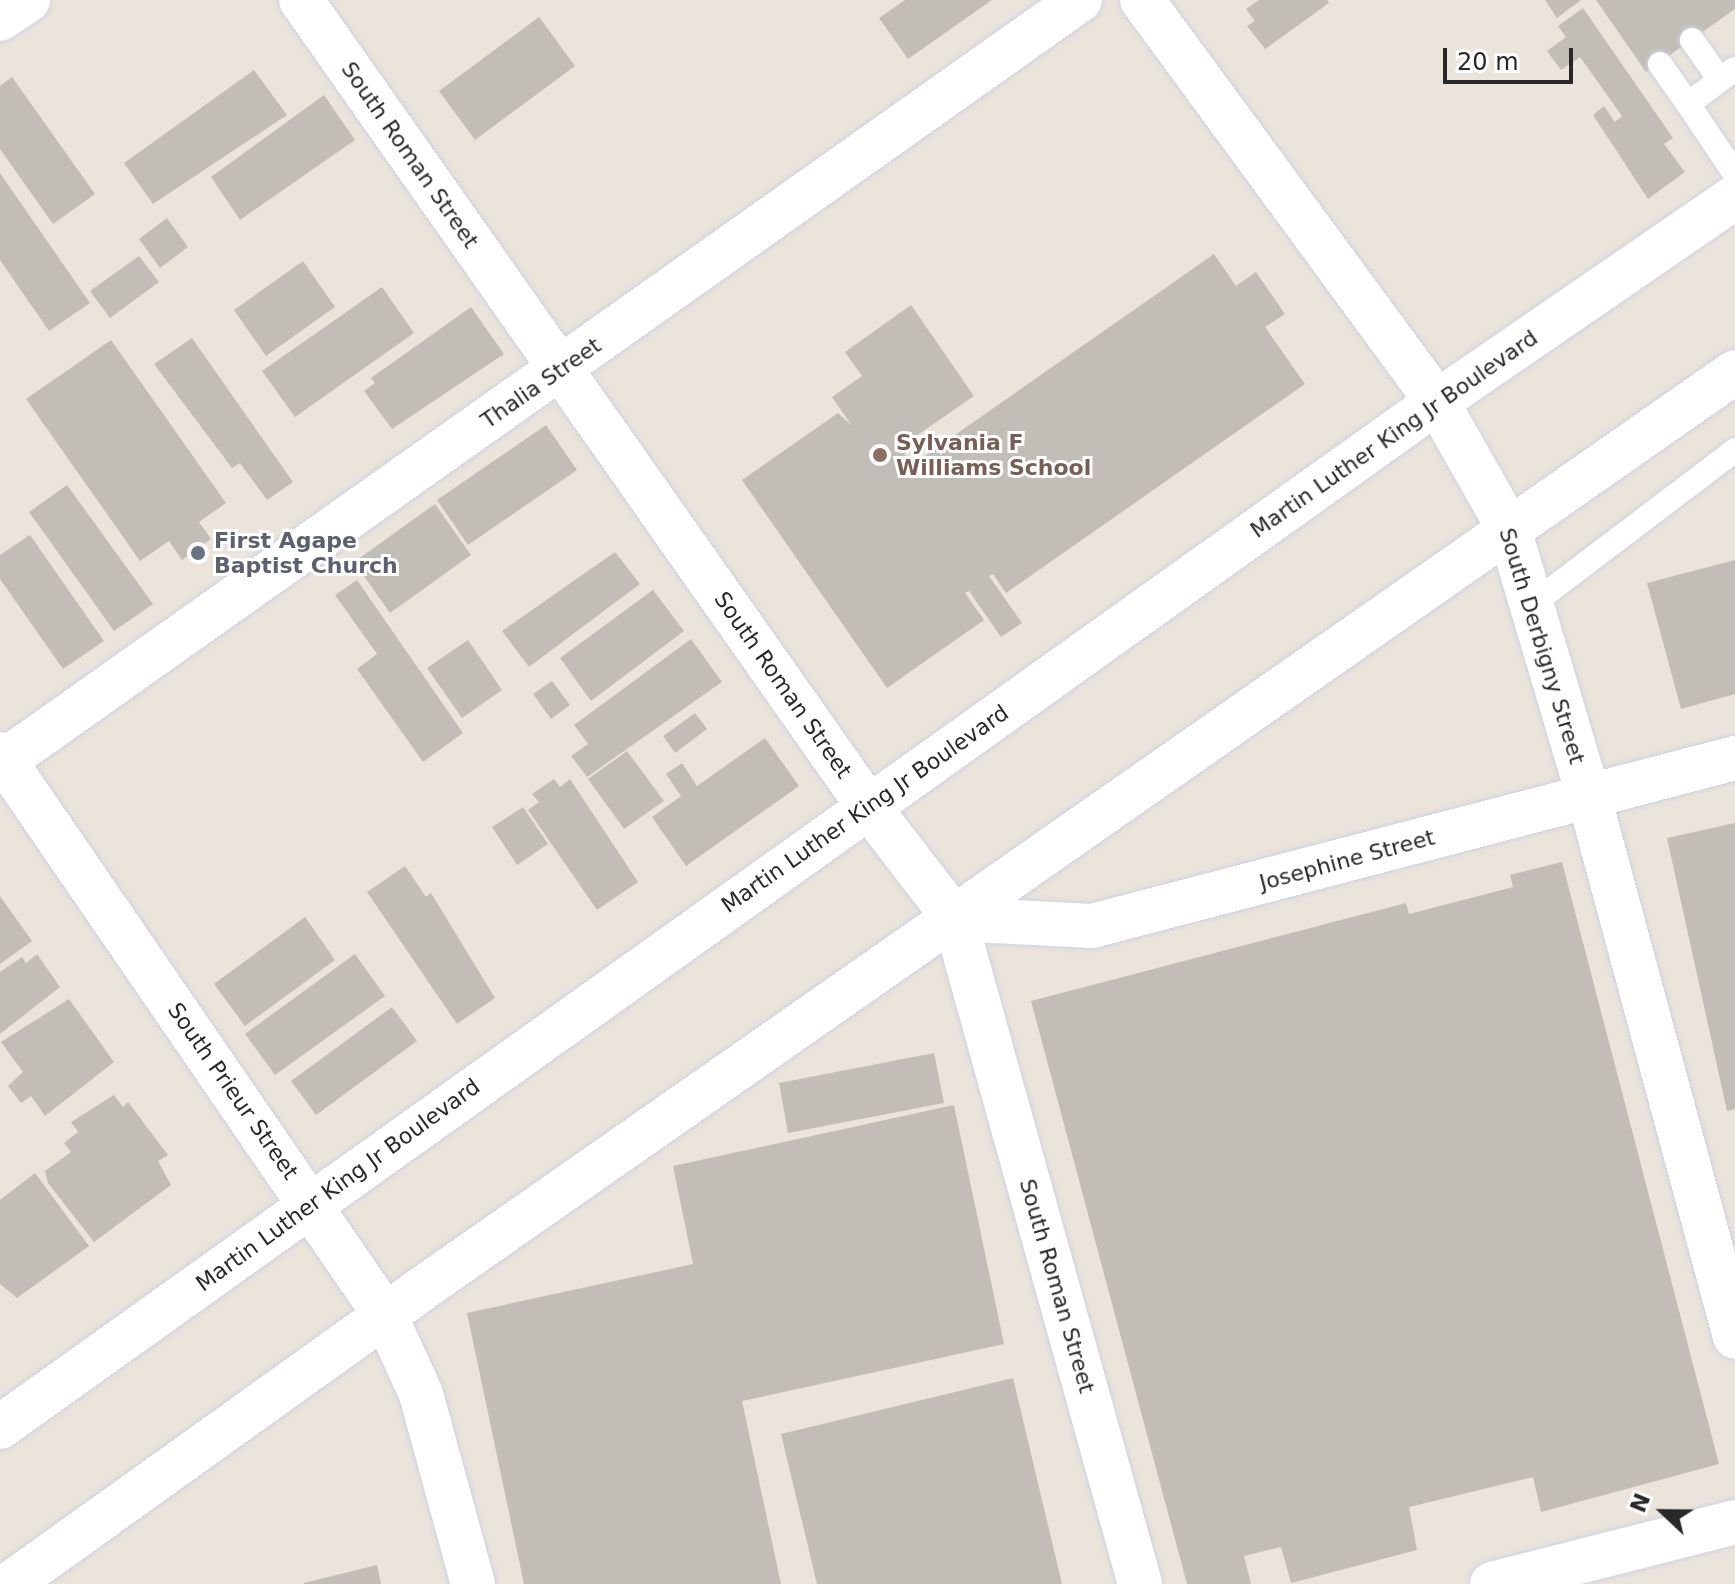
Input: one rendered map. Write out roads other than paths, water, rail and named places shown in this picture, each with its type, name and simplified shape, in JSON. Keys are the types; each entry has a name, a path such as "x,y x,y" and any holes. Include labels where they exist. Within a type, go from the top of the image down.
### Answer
{"street":[{"path":"0,19 28,0"},
{"name":"South Roman Street","path":"301,0 868,806 955,919 1140,1584"},
{"name":"Thalia Street","path":"2,760 561,370 1080,0"},
{"name":"South Derbigny Street","path":"1142,0 1437,402 1509,529 1589,797 1735,1337"},
{"name":"Martin Luther King Jr Boulevard","path":"0,1427 1437,402 1735,197"},
{"path":"10,1584 385,1315 1735,372"},
{"name":"Josephine Street","path":"955,919 1092,926 1735,758"},
{"name":"South Prieur Street","path":"2,760 385,1315 421,1394 473,1584"},
{"path":"1492,1584 1735,1522"}],"lane":[{"path":"1688,104 1728,75 1692,40"},
{"path":"1660,64 1735,174"},
{"path":"1531,605 1735,450"}],"place":[{"name":"Sylvania F Williams School","path":"880,455"},
{"name":"First Agape Baptist Church","path":"198,553"}]}
